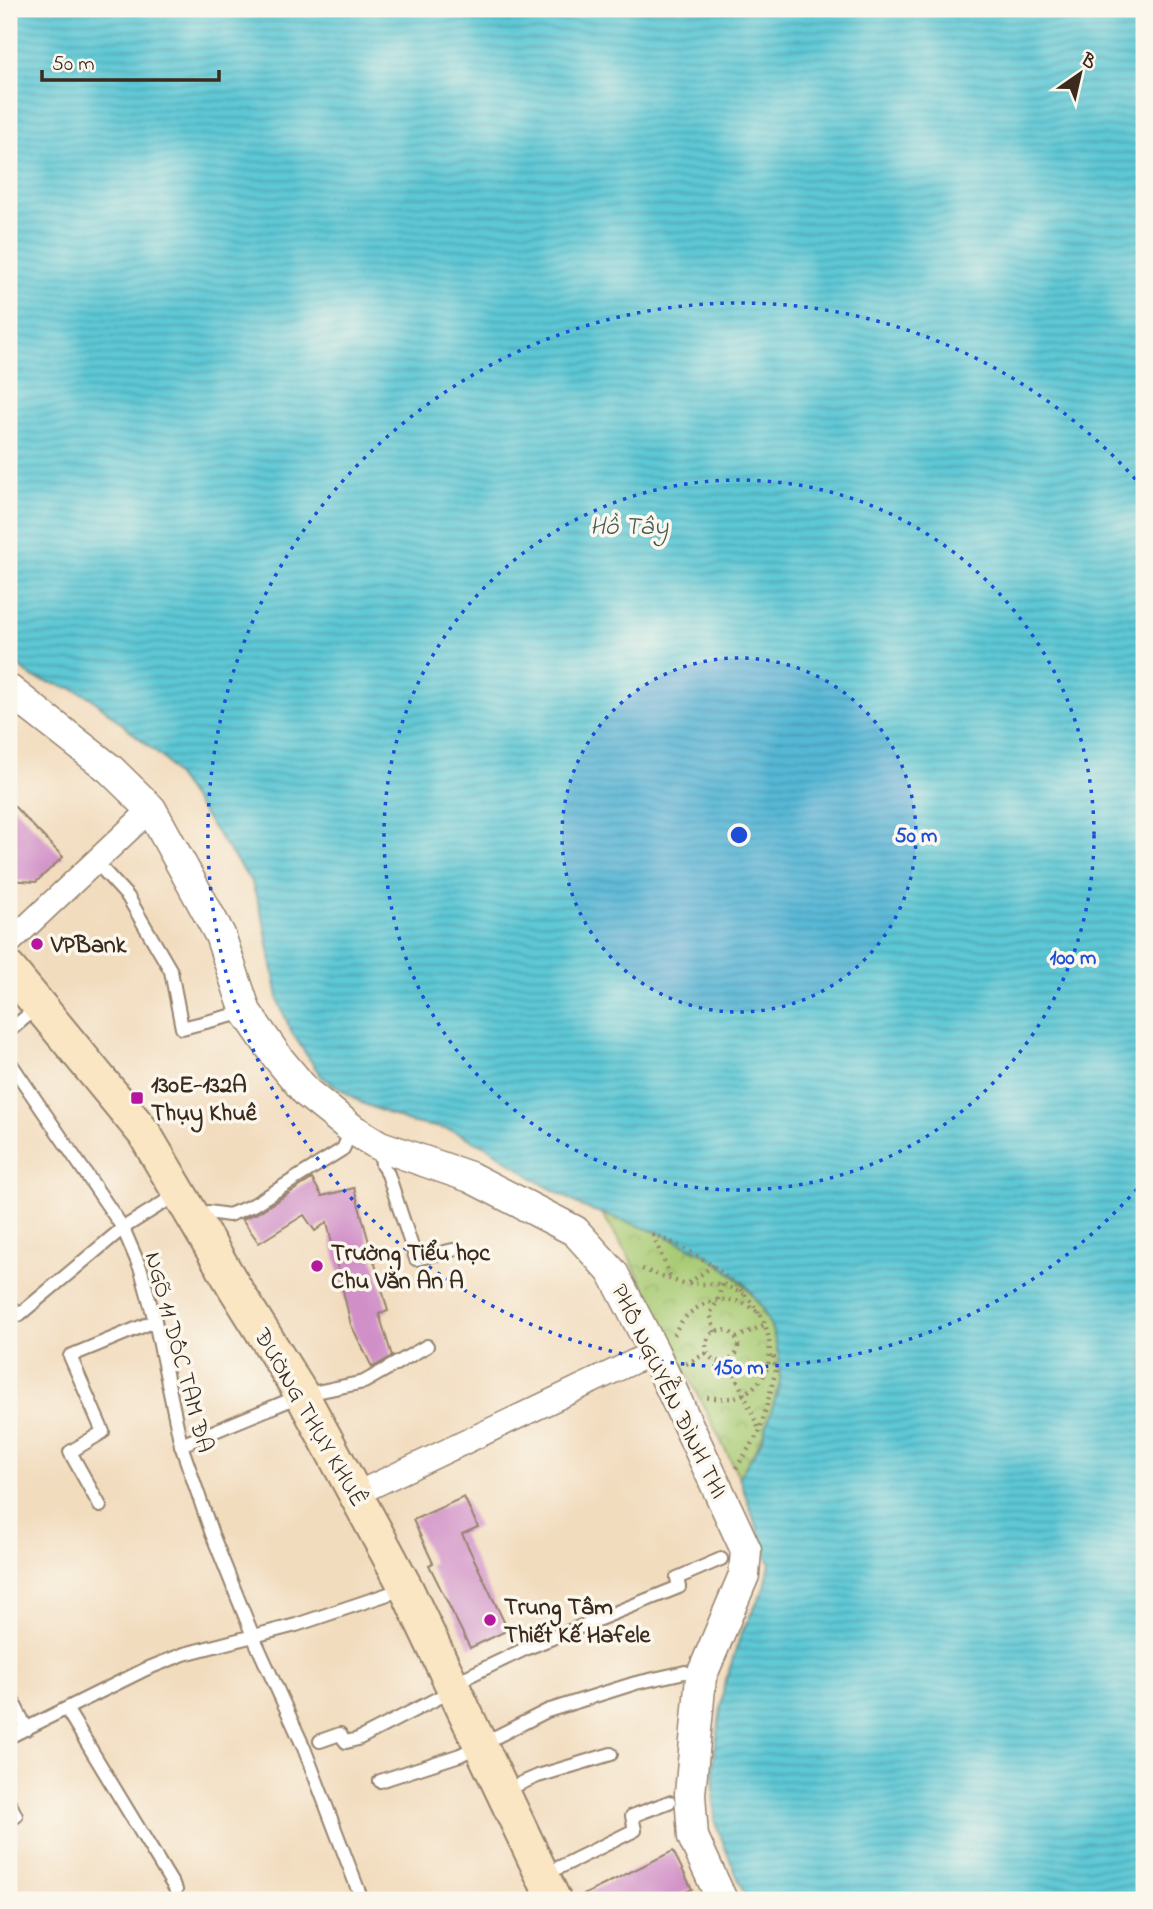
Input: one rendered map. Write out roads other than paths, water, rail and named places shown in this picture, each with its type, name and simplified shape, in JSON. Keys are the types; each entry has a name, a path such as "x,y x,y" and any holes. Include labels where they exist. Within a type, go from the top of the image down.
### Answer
{"main road":[{"name":"ĐƯỜNG THỤY KHUÊ","path":"9,969 144,1133 235,1288 302,1395 406,1588 549,1888"}],"street":[{"name":"PHỐ NGUYỄN ĐÌNH THI","path":"9,690 110,769 151,809 220,935 246,1012 278,1058 307,1093 352,1129 380,1146 470,1177 575,1231 613,1273 667,1354 746,1550 744,1575 701,1677 690,1794 693,1837 722,1900"},
{"path":"9,943 151,809"},
{"path":"356,1494 667,1354"}],"lane":[{"path":"95,861 128,897 171,971 182,1028 246,1012"},
{"path":"9,1031 39,1006"},
{"name":"NGÕ 11 DỐC TAM ĐA","path":"9,1061 123,1228 141,1270 155,1321 181,1445 212,1534 253,1636 304,1748 362,1900"},
{"path":"9,1304 19,1315 123,1228 187,1206 229,1215 253,1205 343,1149 352,1129"},
{"path":"380,1146 382,1165 388,1174 416,1259 453,1250"},
{"path":"100,1506 70,1452 103,1432 70,1356 155,1321"},
{"path":"181,1445 302,1395 364,1382 427,1346"},
{"path":"320,1741 340,1734 346,1742 358,1739 440,1697 452,1684 525,1649 679,1587 677,1578 721,1559"},
{"path":"9,1737 146,1669 184,1654 296,1625 406,1588"},
{"path":"380,1781 460,1755 547,1711 623,1686 685,1672"},
{"path":"9,1694 27,1729"},
{"path":"67,1710 176,1890"},
{"path":"503,1791 538,1776 611,1754"},
{"path":"9,1802 16,1816 9,1821"},
{"path":"549,1888 635,1830 632,1816 669,1802"}],"water":[{"name":"Hồ Tây","path":"9,9 1144,9 1144,1900 749,1900 744,1893 715,1823 713,1763 724,1686 741,1634 765,1587 770,1564 739,1477 762,1440 780,1383 779,1357 772,1329 762,1307 744,1283 707,1255 665,1235 583,1207 539,1182 488,1147 451,1130 409,1122 362,1103 321,1076 292,1033 279,1003 264,922 252,883 164,759 90,697 74,689 34,678 9,659"}],"place":[{"name":"VPBank","path":"37,944"},
{"name":"130E-132A Thụy Khuê","path":"137,1098"},
{"name":"Trường Tiểu học Chu Văn An A","path":"317,1266"},
{"name":"Trung Tâm Thiết Kế Hafele","path":"490,1620"}]}
